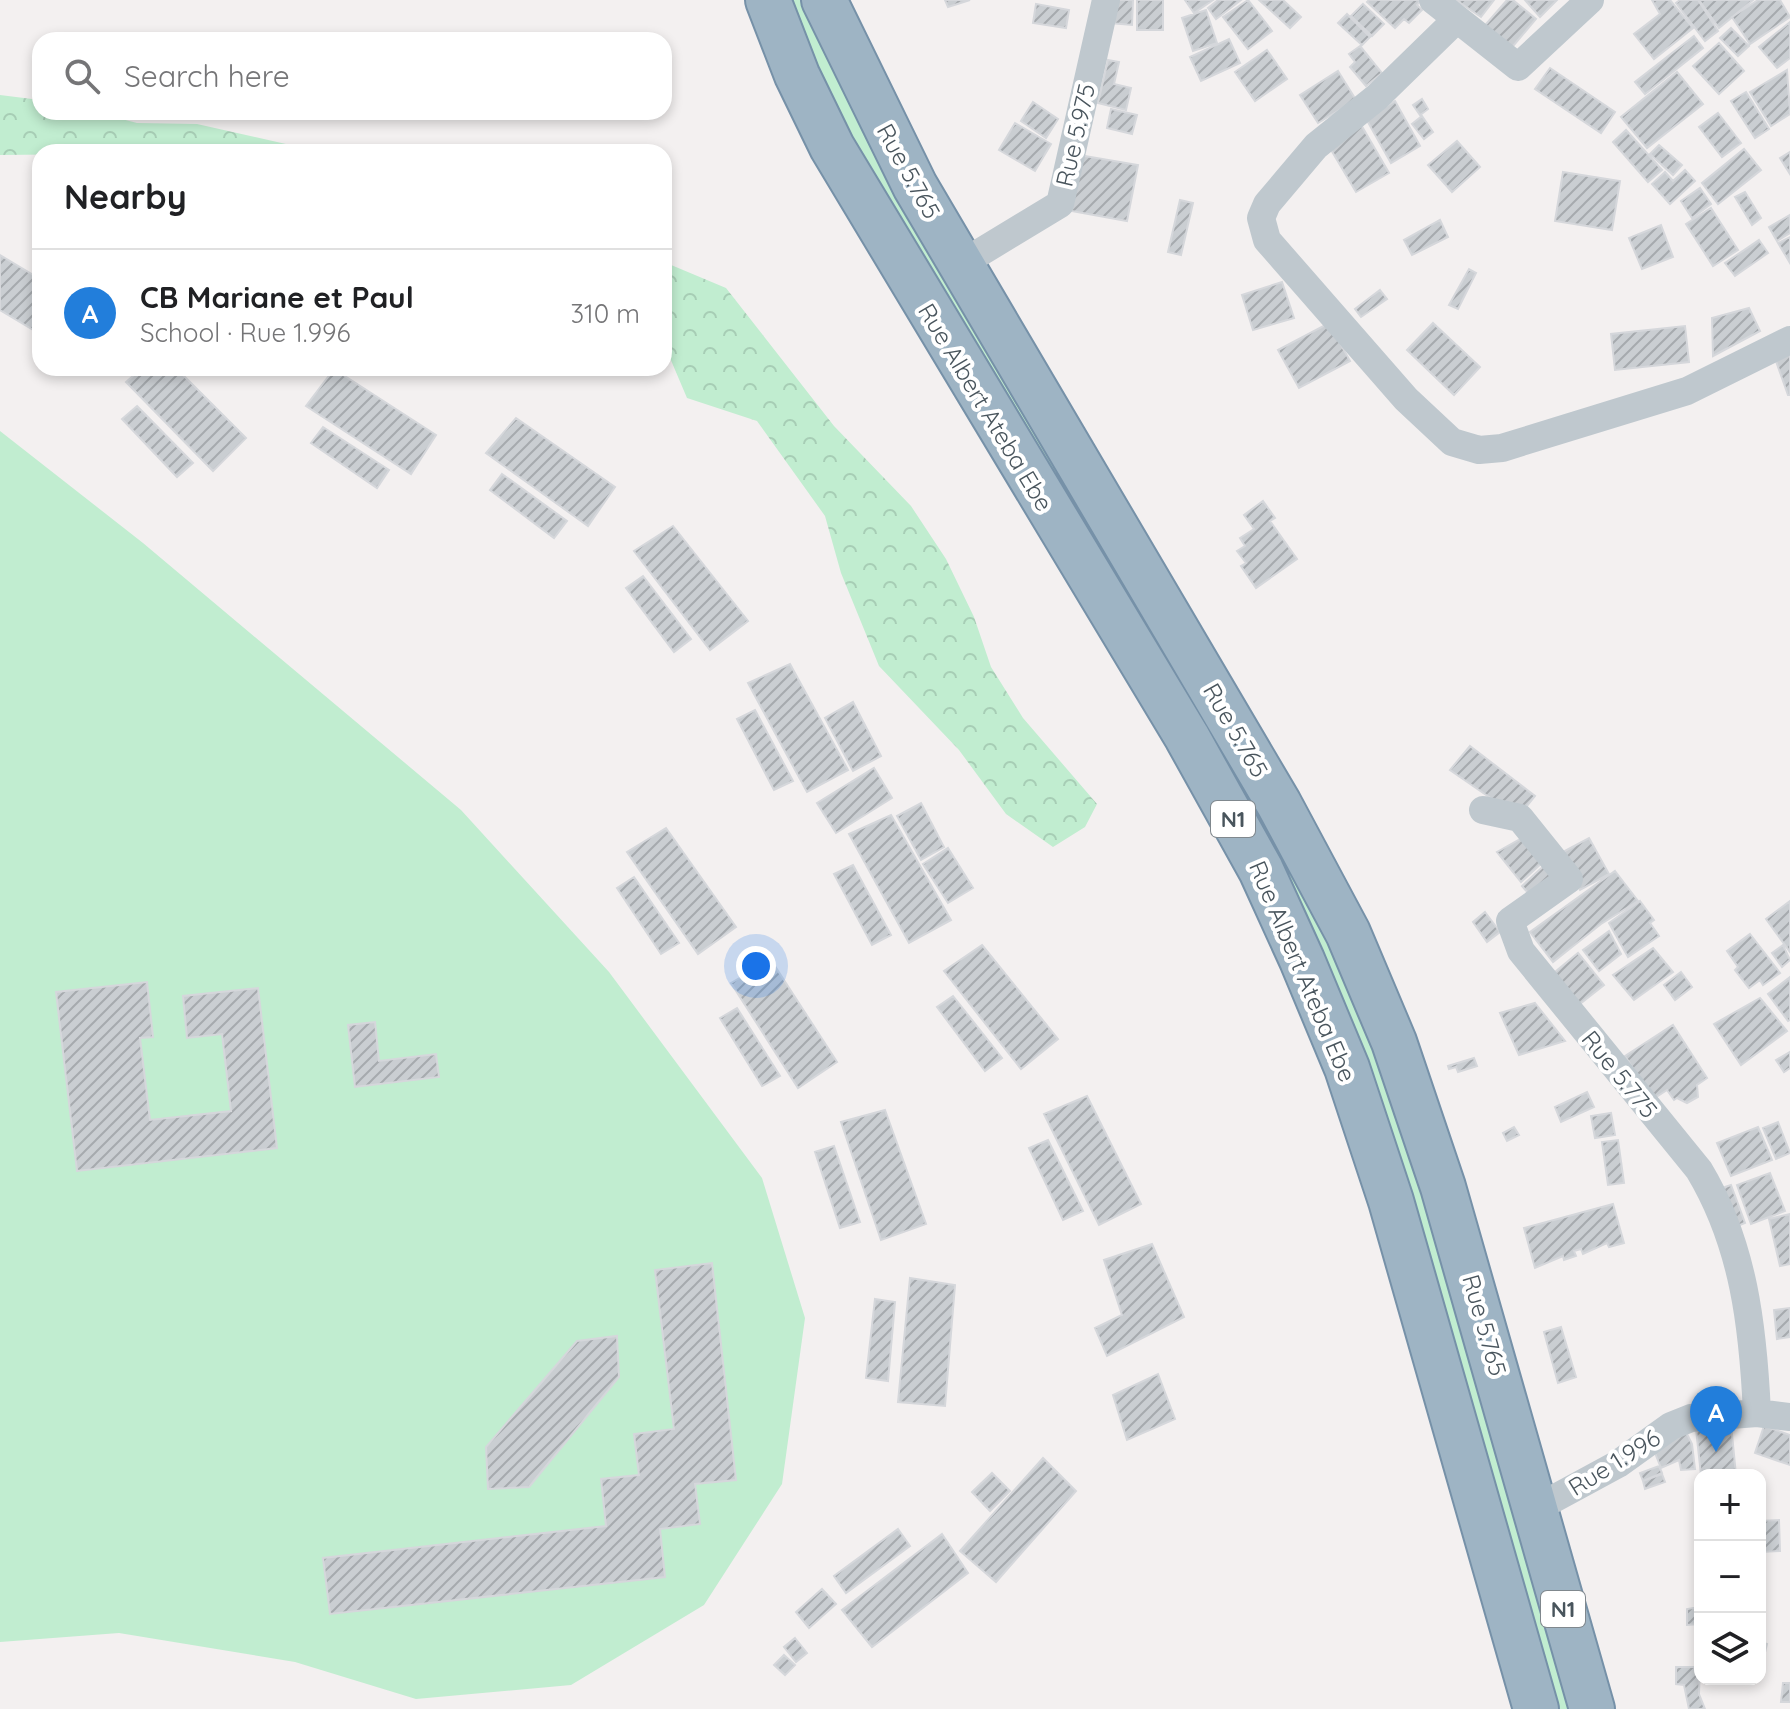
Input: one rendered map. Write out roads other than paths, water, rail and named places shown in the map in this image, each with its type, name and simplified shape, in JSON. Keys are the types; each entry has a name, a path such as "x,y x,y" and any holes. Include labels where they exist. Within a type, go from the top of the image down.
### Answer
{"highway":[{"name":"Rue Albert Ateba Ebe","path":"768,0 797,75 832,147 928,312 1187,737 1261,870 1302,960 1347,1068 1391,1201 1536,1709"},
{"name":"Rue 5.765","path":"824,0 873,104 961,264 1279,804 1348,933 1394,1042 1443,1187 1535,1509"},
{"name":"N1","path":"1535,1509 1592,1709"}],"street":[{"name":"Rue 5.975","path":"961,264 1060,204 1106,0"},
{"path":"1433,0 1518,67 1590,0"},
{"path":"1456,20 1377,97 1316,146 1267,204 1261,218 1267,240 1406,399 1452,442 1479,450 1502,448 1687,391 1790,340"},
{"name":"Rue 5.775","path":"1483,810 1520,818 1569,879 1510,921 1521,951 1699,1170 1710,1188 1742,1270 1754,1342 1757,1413"},
{"name":"Rue 1.996","path":"1535,1509 1618,1464 1671,1426 1691,1418 1757,1413 1790,1417"}],"place":[{"name":"CB Mariane et Paul","path":"1716,1452"}]}
